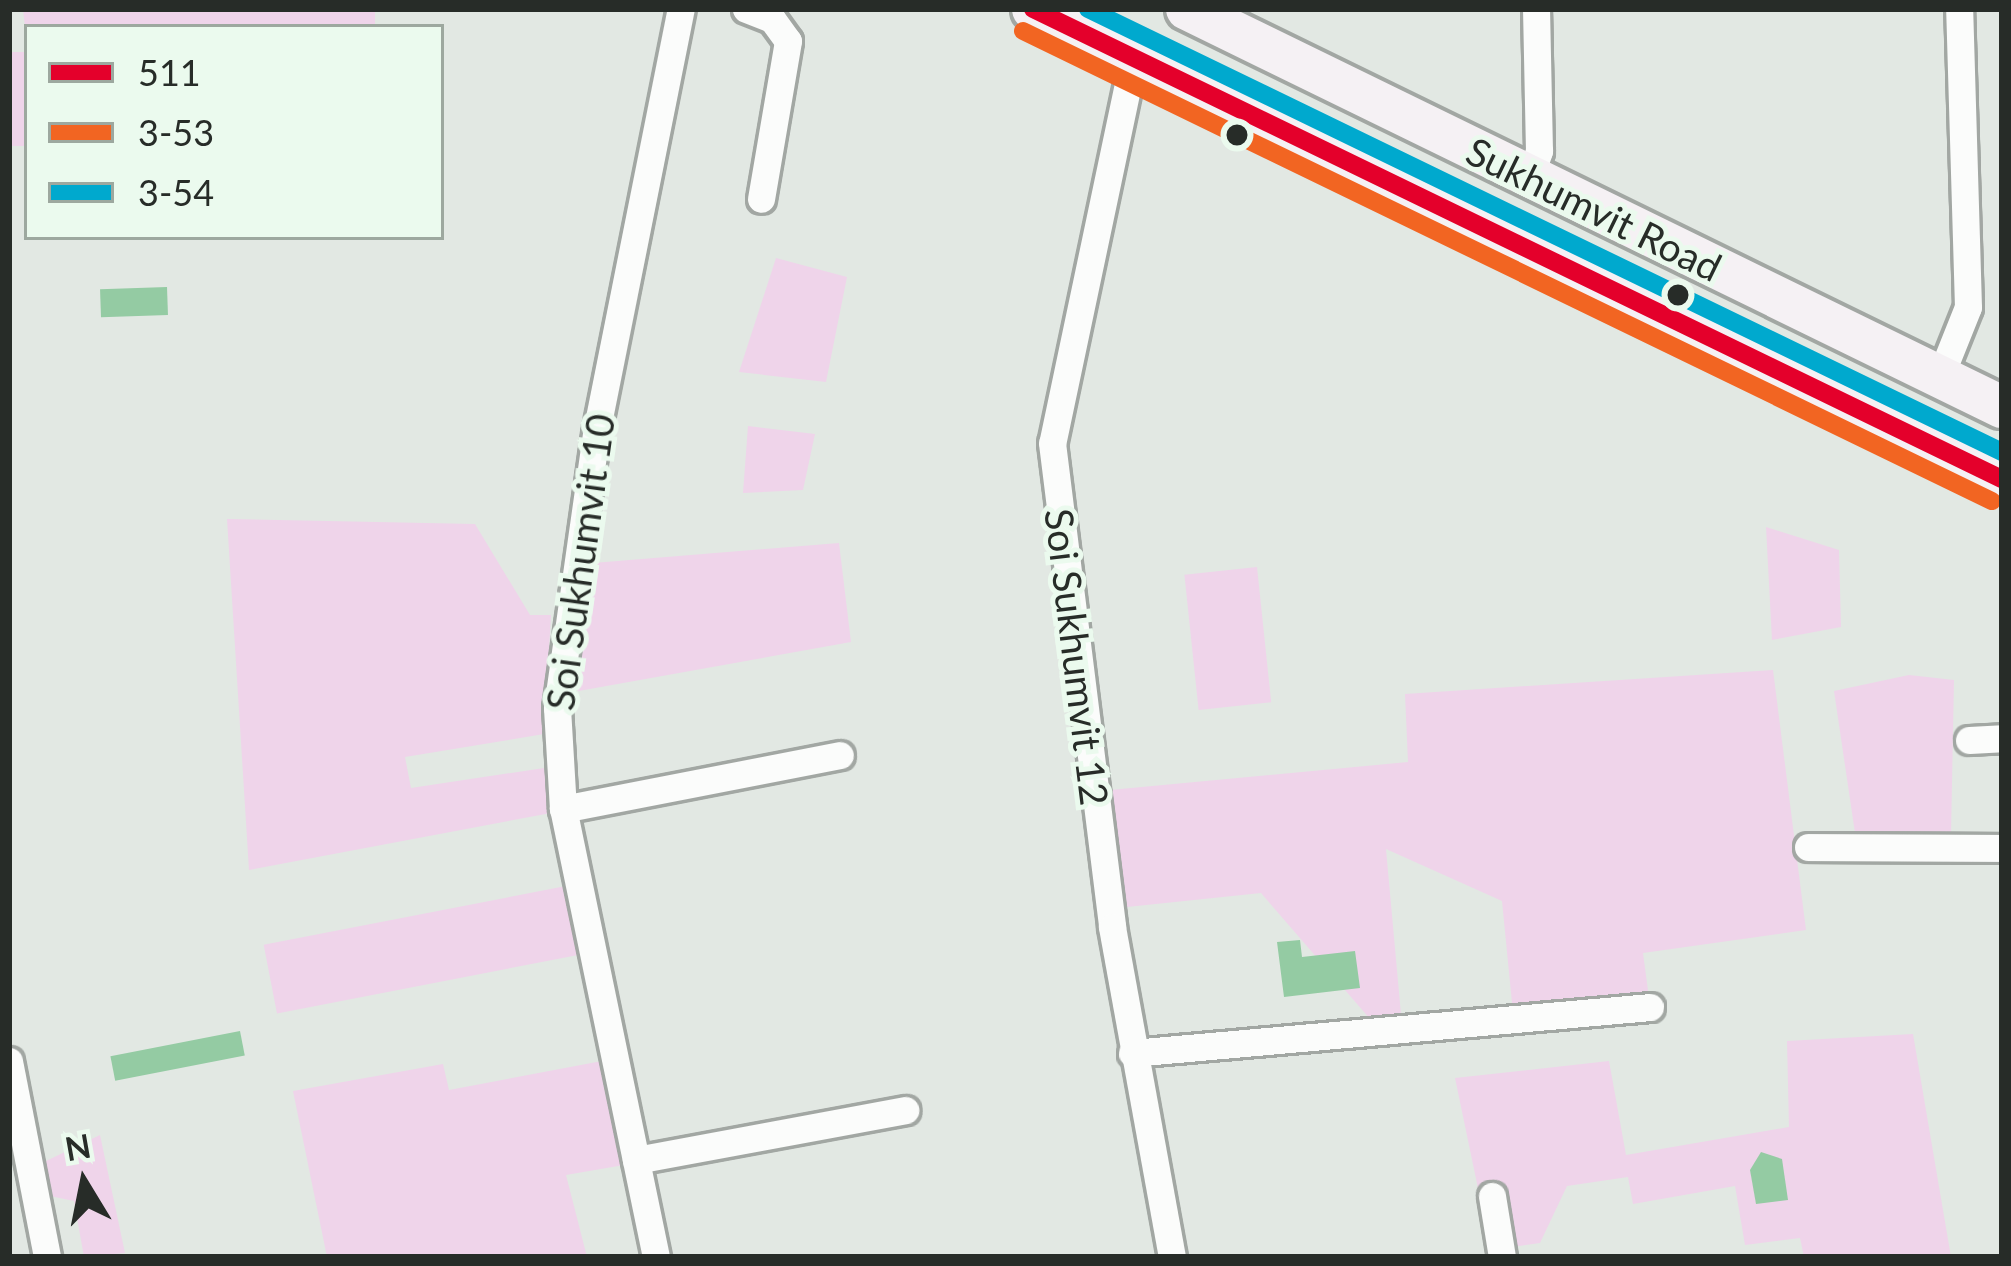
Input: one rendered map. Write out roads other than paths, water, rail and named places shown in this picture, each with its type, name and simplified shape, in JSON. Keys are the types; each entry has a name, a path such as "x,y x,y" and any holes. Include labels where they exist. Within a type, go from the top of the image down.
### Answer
{"main road":[{"name":"Sukhumvit Road","path":"1034,9 2002,479"},
{"name":"Sukhumvit Road","path":"1187,9 2002,407"}],"street":[{"name":"Soi Sukhumvit 10","path":"656,1257 562,808 561,652 596,428 681,9"},
{"path":"746,9 772,19 788,40 761,199"},
{"path":"1530,177 1539,151 1536,9"},
{"path":"1940,377 1968,307 1959,9"},
{"name":"Soi Sukhumvit 12","path":"1133,60 1052,443 1132,1053 1172,1257"},
{"path":"1969,740 2002,738"},
{"path":"562,808 840,755"},
{"path":"1808,847 2002,848"},
{"path":"1132,1053 1650,1007"},
{"path":"9,1061 47,1257"},
{"path":"636,1160 904,1111"},
{"path":"1492,1196 1502,1257"}]}
